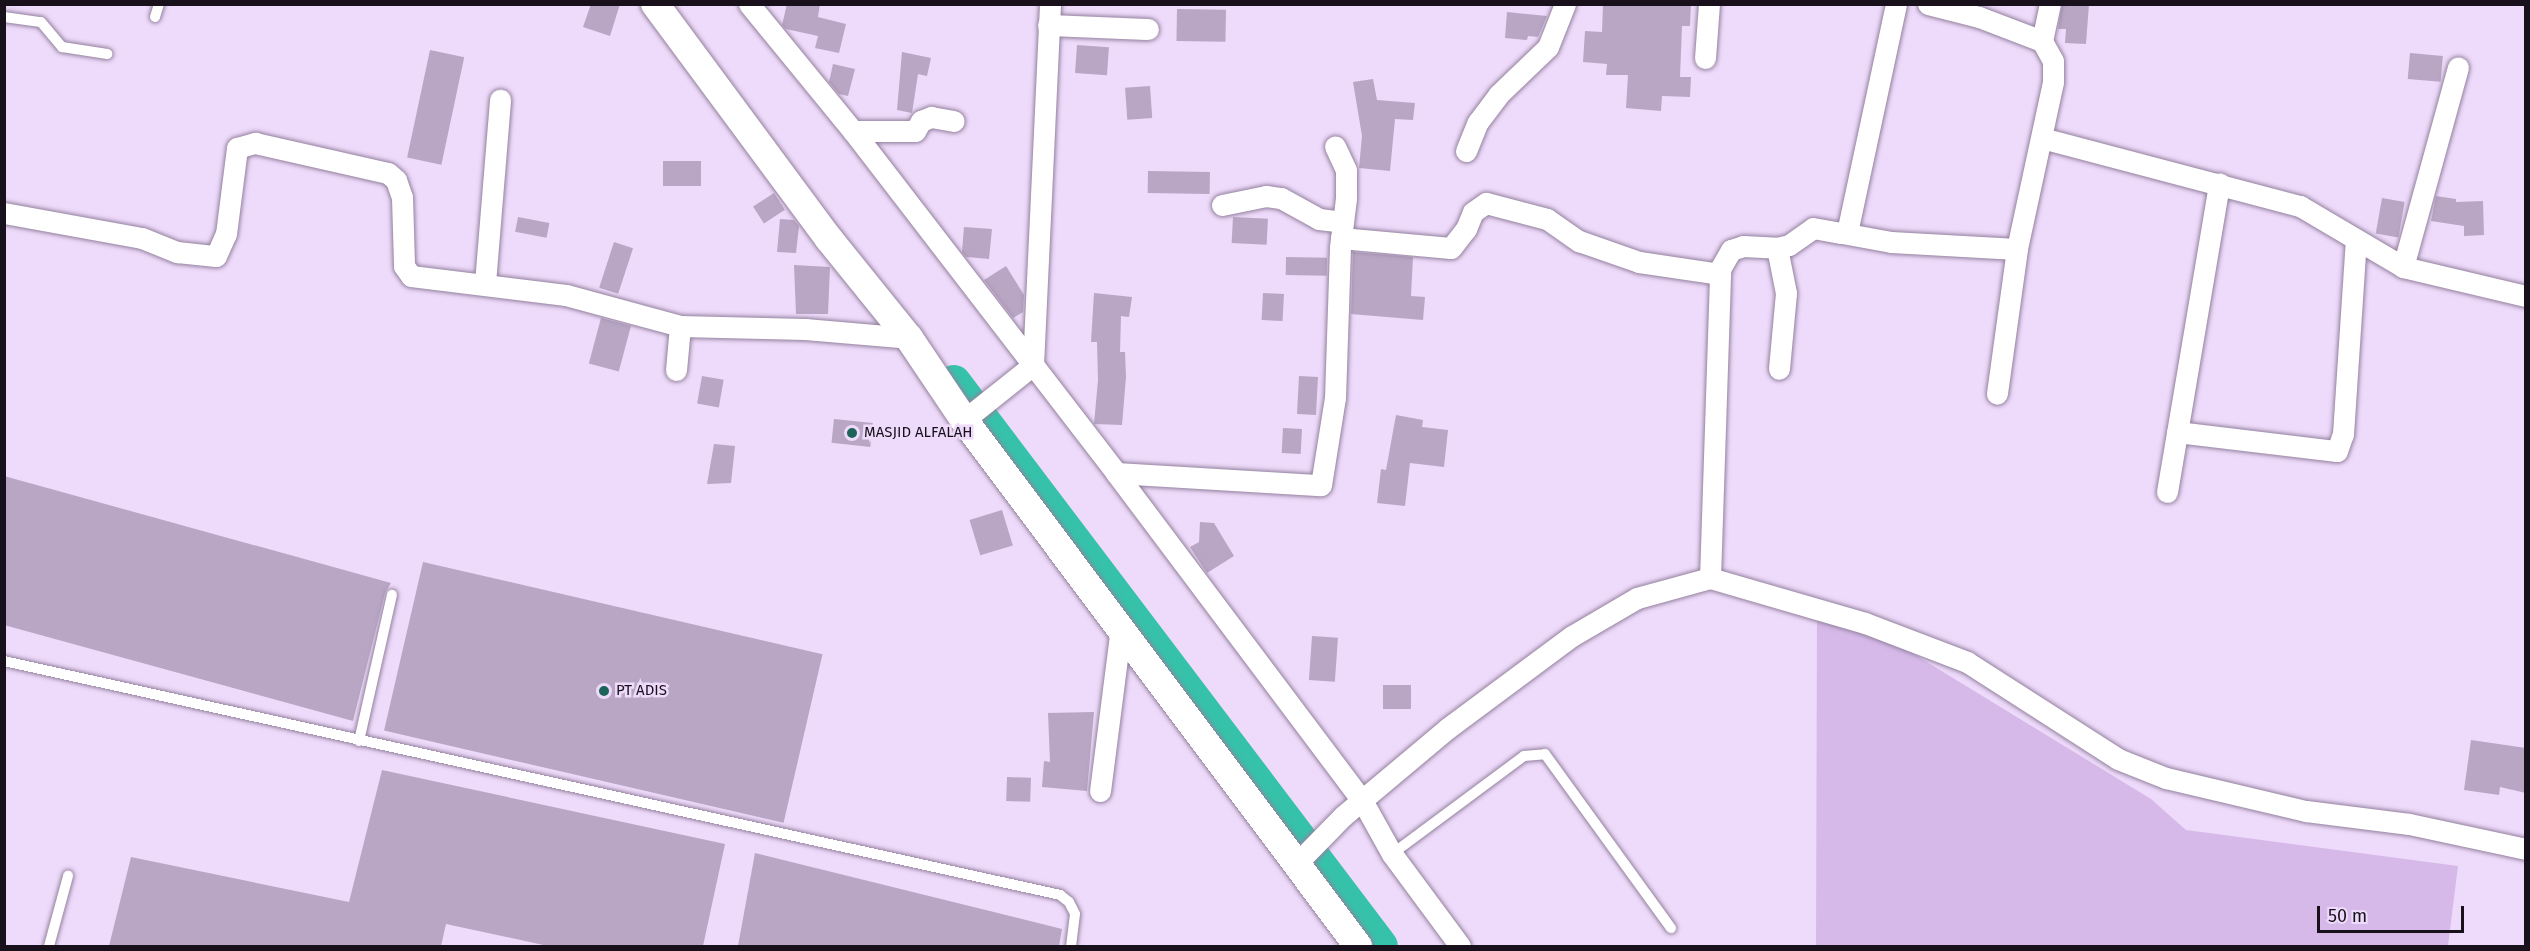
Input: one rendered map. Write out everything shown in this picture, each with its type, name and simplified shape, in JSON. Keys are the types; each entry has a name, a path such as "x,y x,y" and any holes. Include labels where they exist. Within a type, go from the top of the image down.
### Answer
{"street":[{"path":"655,4 830,239 969,417 1121,628 1300,861 1359,946"},
{"path":"749,4 853,131 1116,473 1363,802 1392,854 1460,946"},
{"path":"1466,151 1478,122 1498,95 1548,47 1565,4"},
{"path":"1705,58 1709,4"},
{"path":"1842,233 1848,228 1896,4"},
{"path":"1928,4 1979,17 2042,41 2053,61 2053,82 2018,249 1998,394"},
{"path":"2042,41 2050,4"},
{"path":"969,417 1033,365 1049,15 1148,29"},
{"path":"2403,267 2458,67"},
{"path":"485,282 500,100"},
{"path":"853,131 913,131 921,121 931,117 954,121"},
{"path":"2042,138 2300,206 2403,267 2526,296"},
{"path":"4,213 142,238 177,252 216,256 226,234 237,148 255,143 388,173 400,183 407,274 485,282 581,298 680,326 805,329 909,338"},
{"path":"1116,473 1321,485 1335,398 1346,170 1335,146"},
{"path":"2167,492 2219,183"},
{"path":"1222,204 1243,198 1281,198 1342,230 1451,248 1466,229 1473,212 1486,203 1547,219 1579,241 1639,262 1719,274"},
{"path":"1711,566 1719,274 1731,250 1743,246 1777,248 1789,245 1813,228 1891,242 2018,249"},
{"path":"2177,432 2337,451 2343,434 2356,240"},
{"path":"1777,248 1786,293 1779,369"},
{"path":"676,370 680,326"},
{"path":"1300,861 1343,816 1363,802 1448,728 1572,636 1637,598 1711,566 1967,662 2118,759 2166,778 2306,811 2409,824 2526,849"},
{"path":"1100,791 1121,628"}],"lane":[{"path":"155,17 159,4"},
{"path":"4,17 41,22 62,47 107,54"},
{"path":"359,741 392,595"},
{"path":"4,661 1060,895 1075,914 1071,946"},
{"path":"1392,854 1524,756 1545,754 1671,928"},
{"path":"49,946 68,876"}],"shaded area":[{"path":"1817,610 1904,648 2151,799 2186,830 2458,866 2448,946 1816,946"}],"building":[{"path":"591,4 620,4 610,36 583,27"},
{"path":"787,4 820,4 818,17 846,24 839,53 815,48 818,36 786,29 782,25"},
{"path":"1603,4 1691,4 1690,26 1682,26 1680,77 1691,77 1690,97 1662,96 1661,111 1626,108 1628,75 1606,75 1607,64 1583,62 1585,31 1602,32"},
{"path":"2062,4 2089,4 2086,44 2065,43 2066,29 2058,29"},
{"path":"1177,9 1226,10 1225,42 1176,41"},
{"path":"1507,12 1547,16 1538,37 1528,36 1527,40 1505,38"},
{"path":"1077,45 1109,47 1107,75 1075,73"},
{"path":"430,50 464,57 441,165 407,158"},
{"path":"902,52 931,58 927,76 918,74 912,113 897,110"},
{"path":"2410,53 2443,56 2441,82 2408,79"},
{"path":"833,64 855,69 848,96 839,94 829,82"},
{"path":"1373,79 1377,100 1415,103 1413,120 1395,119 1390,171 1359,168 1362,136 1353,82"},
{"path":"1150,86 1152,118 1127,120 1125,88"},
{"path":"663,161 701,161 701,186 663,186"},
{"path":"1148,171 1210,172 1210,194 1148,193"},
{"path":"774,193 785,210 764,223 753,207"},
{"path":"2436,196 2456,199 2456,202 2483,201 2484,235 2464,236 2464,226 2431,221"},
{"path":"2382,198 2405,202 2398,237 2376,233"},
{"path":"518,217 549,223 547,238 515,232"},
{"path":"1233,217 1268,219 1267,245 1232,243"},
{"path":"780,219 794,220 799,226 796,253 777,252"},
{"path":"964,227 992,229 989,259 966,257 962,252"},
{"path":"614,242 633,248 618,294 599,288"},
{"path":"1353,252 1413,257 1411,296 1425,297 1423,320 1351,314"},
{"path":"1286,257 1327,258 1327,276 1286,275"},
{"path":"794,265 830,267 828,314 796,314"},
{"path":"1006,266 1024,295 1023,312 1013,318 984,280"},
{"path":"1094,293 1132,297 1129,317 1121,316 1120,352 1125,352 1126,377 1122,425 1094,424 1098,380 1097,342 1091,342"},
{"path":"1263,293 1284,294 1283,321 1262,320"},
{"path":"601,318 631,326 619,371 589,363"},
{"path":"702,376 724,380 719,407 697,404"},
{"path":"1299,376 1318,377 1316,415 1297,414"},
{"path":"1396,415 1423,420 1422,427 1448,430 1444,467 1410,463 1405,506 1377,503 1381,469 1386,470"},
{"name":"MASJID ALFALAH","path":"834,419 873,423 870,447 831,443"},
{"path":"1283,428 1302,429 1301,454 1282,453"},
{"path":"714,444 735,446 731,483 707,484"},
{"path":"4,476 391,583 385,593 353,721 4,625"},
{"path":"1002,510 1013,545 980,555 969,520"},
{"path":"1200,522 1214,523 1234,556 1207,573 1190,547 1199,542"},
{"name":"PT ADIS","path":"423,562 822,654 784,823 384,731"},
{"path":"1312,636 1338,638 1335,682 1309,680"},
{"path":"1383,685 1411,685 1411,709 1383,709"},
{"path":"1094,712 1087,791 1042,787 1044,761 1050,762 1048,713"},
{"path":"2471,740 2526,748 2526,793 2500,787 2499,795 2464,790"},
{"path":"382,770 725,844 703,946 548,946 446,924 441,946 109,946 131,857 349,902"},
{"path":"1007,777 1031,778 1030,802 1006,801"},
{"path":"755,853 1062,929 1059,946 738,946"}],"waterway":[{"path":"954,382 1381,946"}],"place":[{"name":"MASJID ALFALAH","path":"852,433"},
{"name":"PT ADIS","path":"604,691"}]}
